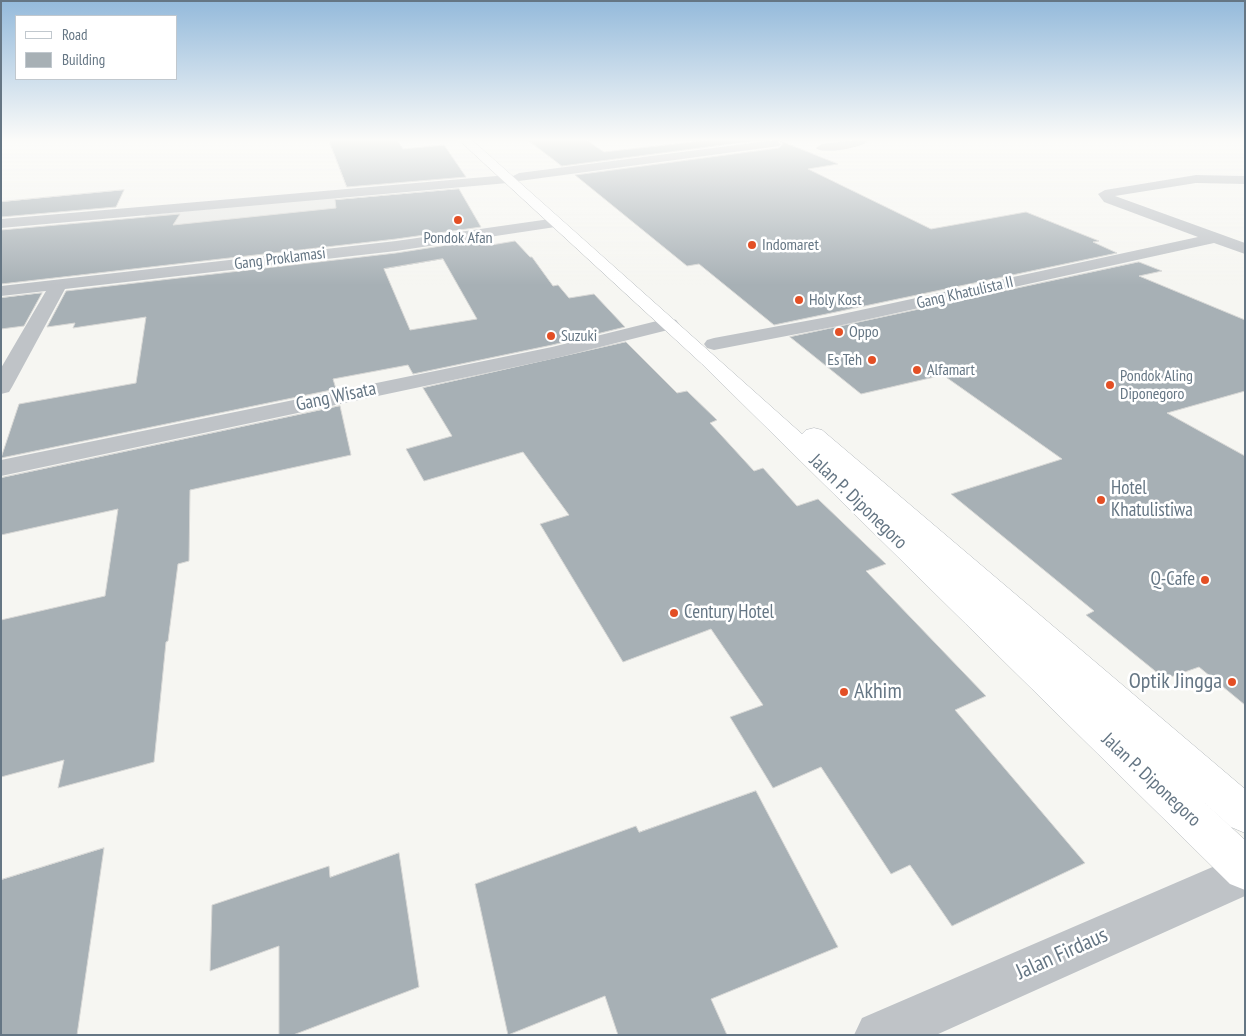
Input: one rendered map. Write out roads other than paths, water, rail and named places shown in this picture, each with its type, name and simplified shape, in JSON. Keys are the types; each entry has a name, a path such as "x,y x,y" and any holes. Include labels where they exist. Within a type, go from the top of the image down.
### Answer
{"main road":[{"name":"Jalan P. Diponegoro","path":"523,188 557,224 669,324 1245,869"},
{"name":"Jalan P. Diponegoro","path":"526,188 714,344 834,453 1245,814"}],"street":[{"path":"1,224 398,188"},
{"path":"1137,188 1105,194 1109,199 1245,249"},
{"name":"Gang Proklamasi","path":"1,291 396,246 557,224"},
{"name":"Gang Khatulista II","path":"714,344 875,313 1136,257 1214,238"},
{"path":"1,387 58,285"},
{"name":"Gang Wisata","path":"1,468 552,353 669,324"},
{"name":"Jalan Firdaus","path":"879,1035 1245,874"}],"place":[{"name":"Pondok Afan","path":"458,220"},
{"name":"Indomaret","path":"752,245"},
{"name":"Holy Kost","path":"799,300"},
{"name":"Oppo","path":"839,332"},
{"name":"Suzuki","path":"551,336"},
{"name":"Es Teh","path":"872,360"},
{"name":"Alfamart","path":"917,370"},
{"name":"Pondok Aling Diponegoro","path":"1110,385"},
{"name":"Hotel Khatulistiwa","path":"1101,500"},
{"name":"Q-Cafe","path":"1205,580"},
{"name":"Century Hotel","path":"674,613"},
{"name":"Optik Jingga","path":"1232,682"},
{"name":"Akhim","path":"844,692"}]}
